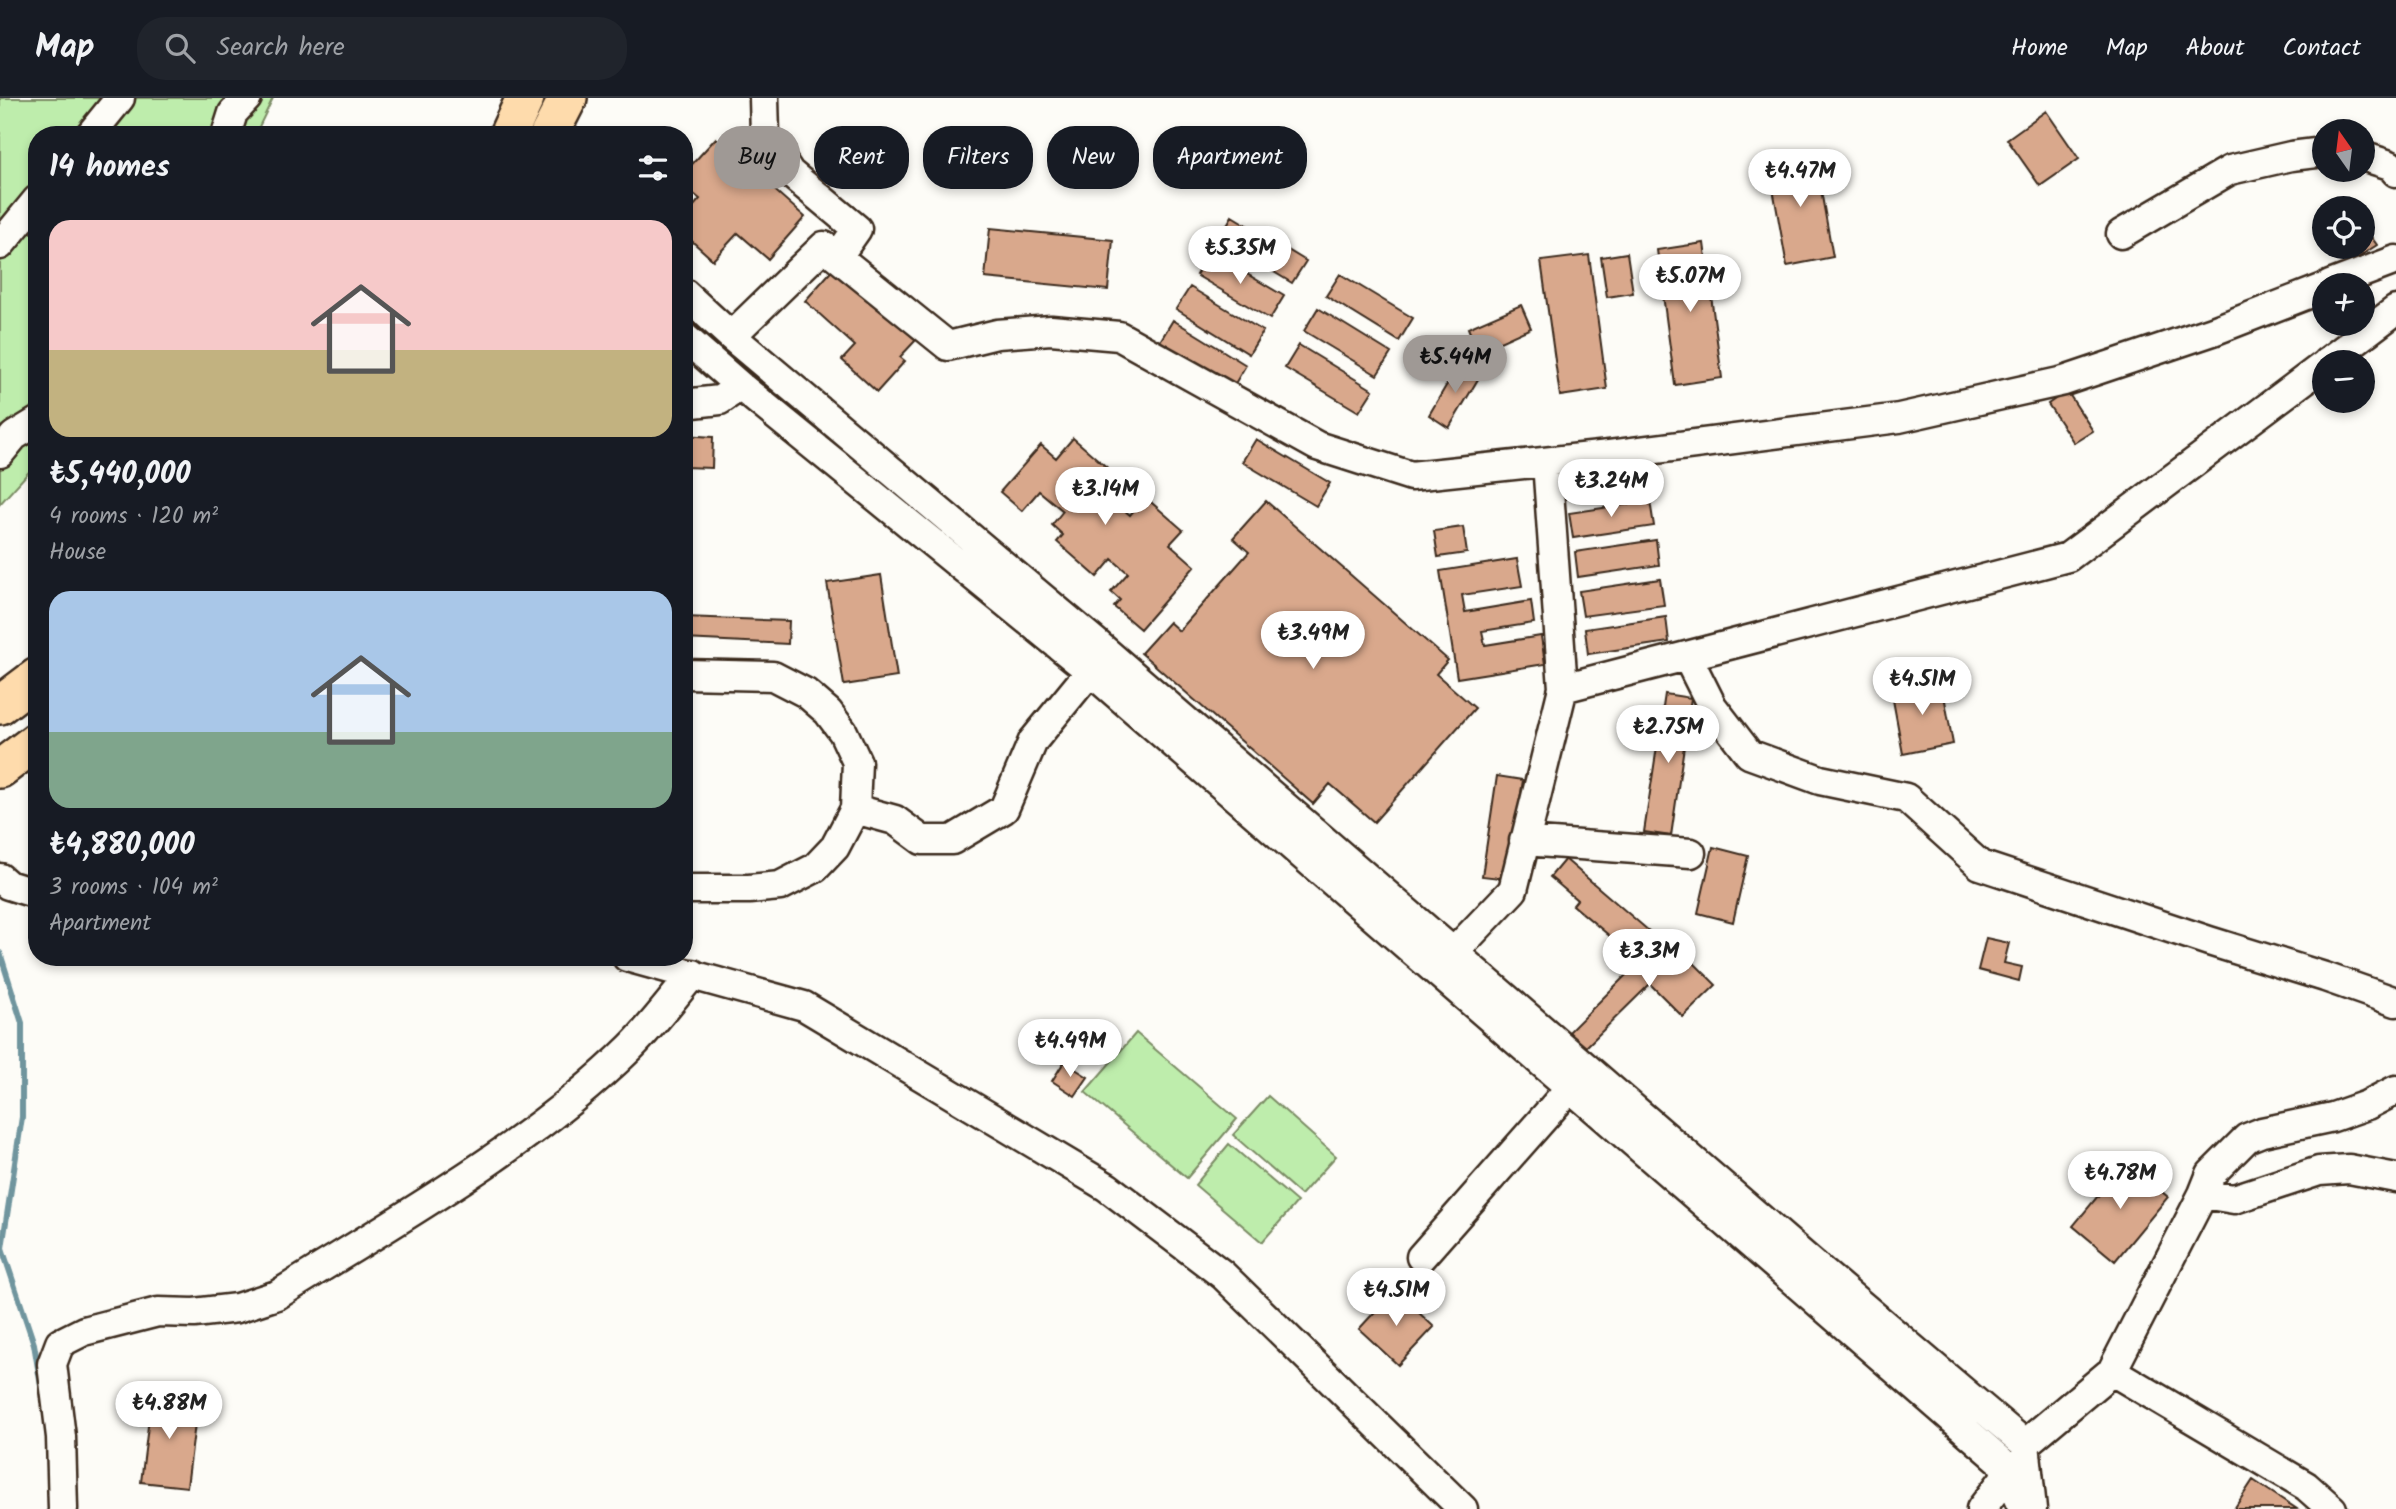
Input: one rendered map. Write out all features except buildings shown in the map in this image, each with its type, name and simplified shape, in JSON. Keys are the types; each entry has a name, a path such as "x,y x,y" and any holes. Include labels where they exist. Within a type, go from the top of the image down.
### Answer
{"main road":[{"path":"512,126 525,98"},
{"path":"0,705 28,684"},
{"path":"0,769 28,748"}],"street":[{"path":"97,126 120,98"},
{"path":"229,126 233,113 247,98"},
{"path":"764,98 765,135 790,173 857,229 838,256"},
{"path":"2121,234 2230,170 2312,153"},
{"path":"2375,160 2390,165 2396,172"},
{"path":"0,245 28,211"},
{"path":"731,336 824,246 948,345 996,334 1051,330 1119,336 1317,446 1411,476 1899,418 2064,381 2213,331 2312,293"},
{"path":"2362,273 2396,260"},
{"path":"693,301 1571,1087 2001,1461 2023,1509"},
{"path":"2343,350 2396,310"},
{"path":"693,345 740,386 1098,662 1454,951 1813,1264 2025,1444 2032,1509"},
{"path":"1563,688 2068,557 2312,374"},
{"path":"693,403 720,400 740,386"},
{"path":"0,453 13,436 28,427"},
{"path":"1454,951 1513,890 1563,688 1546,462"},
{"path":"1687,656 1712,706 1749,754 1820,780 1906,798 1980,865 2209,941 2325,976 2396,1002"},
{"path":"855,809 895,820 922,840 952,840 1004,809 1033,741 1098,662"},
{"path":"693,674 773,676 806,693 828,712 843,732 857,762 855,809 835,847 814,868 780,886 693,889"},
{"path":"1524,841 1691,853"},
{"path":"0,878 8,885 28,891"},
{"path":"662,966 804,1006 1107,1187 1223,1275 1463,1509"},
{"path":"63,1509 61,1437 52,1364 60,1343 84,1331 158,1312 194,1314 237,1308 277,1295 516,1143 583,1091 632,1046 693,974"},
{"path":"1421,1257 1571,1087"},
{"path":"2025,1444 2112,1371 2211,1174 2247,1138 2262,1132 2333,1117 2367,1105 2396,1090"},
{"path":"2203,1194 2234,1199 2319,1171 2349,1169 2396,1178"},
{"path":"2112,1371 2306,1486 2332,1509"},
{"path":"1981,1509 2007,1475"}],"green space":[{"path":"0,98 273,98 259,126 28,126 28,473 0,504"},
{"path":"1136,1033 1237,1119 1187,1178 1085,1092"},
{"path":"1268,1096 1336,1156 1301,1195 1233,1135"},
{"path":"1229,1144 1297,1202 1262,1242 1195,1185"}],"waterway":[{"path":"0,953 22,1023 22,1117 2,1248 34,1344 42,1392"}]}
